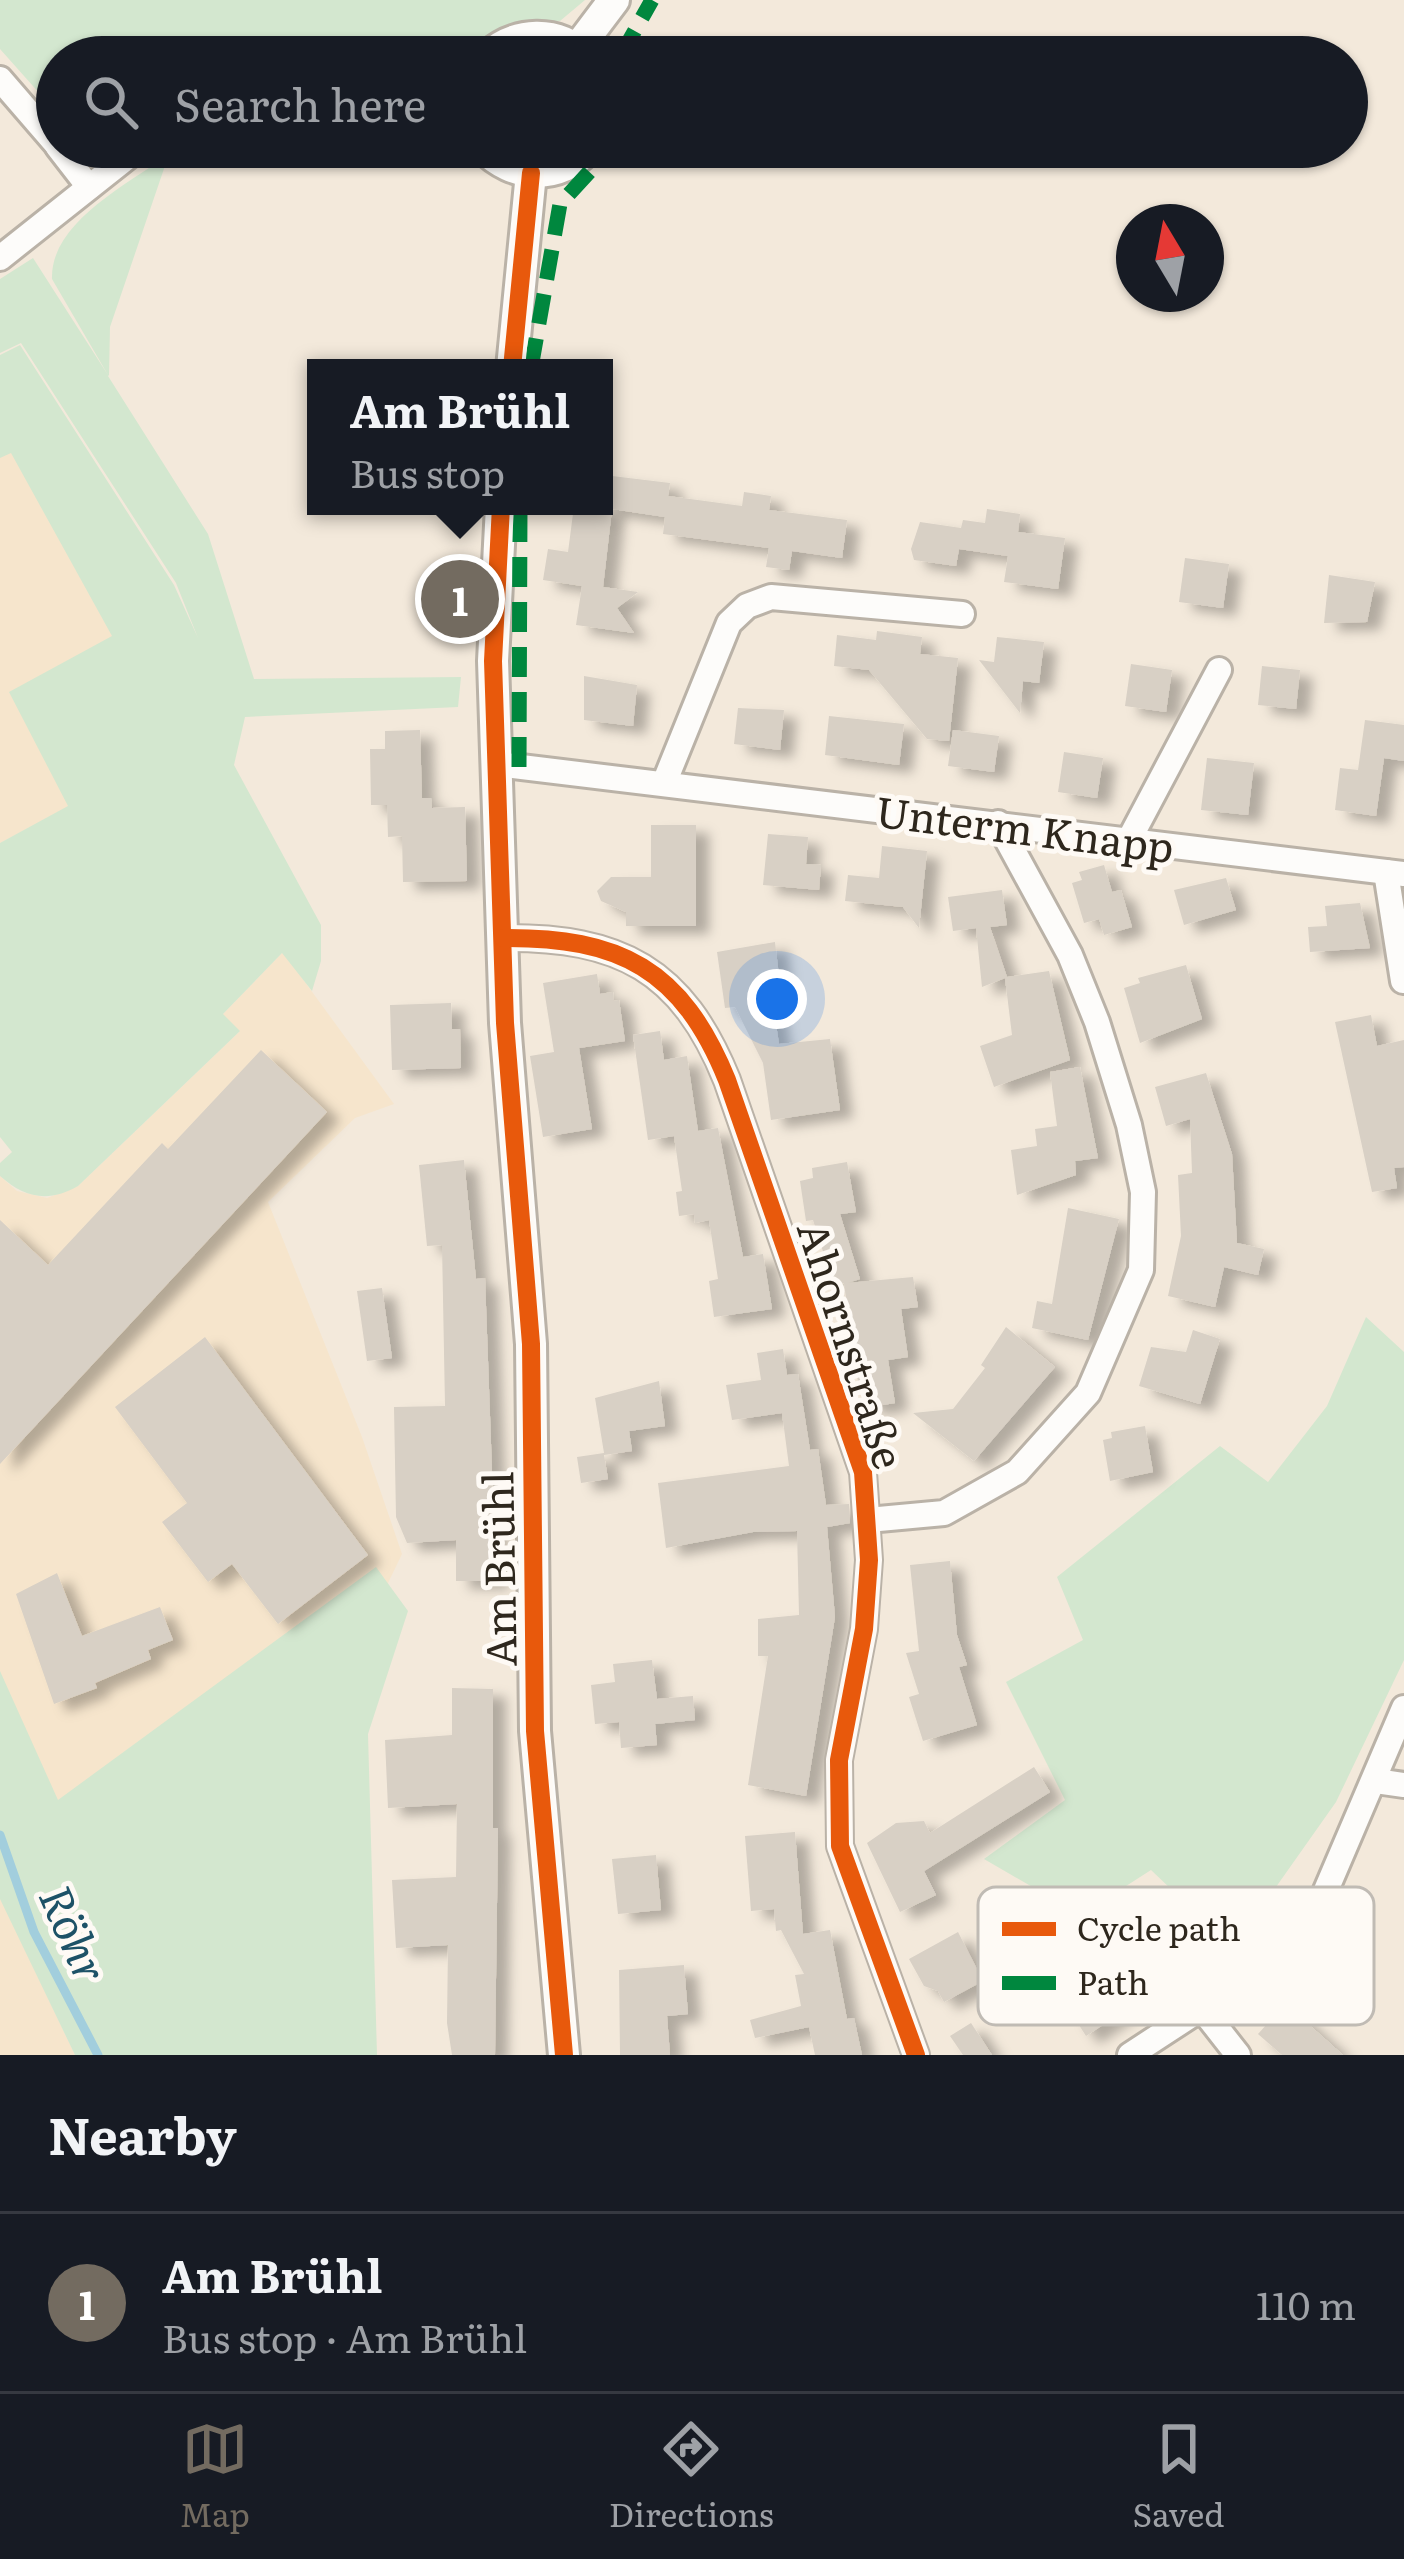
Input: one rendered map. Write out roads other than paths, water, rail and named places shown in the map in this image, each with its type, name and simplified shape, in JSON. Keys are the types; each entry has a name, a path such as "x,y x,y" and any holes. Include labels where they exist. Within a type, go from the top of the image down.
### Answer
{"street":[{"path":"592,36 614,0"},
{"path":"0,79 36,121"},
{"path":"75,168 89,187"},
{"path":"0,257 113,168"},
{"path":"514,168 531,173 553,168"},
{"path":"513,359 531,173"},
{"name":"Am Brühl","path":"499,515 494,598 496,764 502,938 531,1344 535,1731 564,2055"},
{"path":"665,781 729,623 747,606 771,597 962,614"},
{"path":"1130,839 1219,670"},
{"name":"Unterm Knapp","path":"496,764 1397,868 1403,981"},
{"path":"868,1520 944,1513 1017,1472 1088,1393 1141,1270 1143,1192 1129,1125 1097,1022 1070,955 998,823"},
{"name":"Ahornstraße","path":"502,938 561,938 617,952 650,968 703,1028 727,1080 862,1472 868,1520 864,1629 839,1760 840,1846 916,2055"},
{"path":"1328,1887 1404,1708"},
{"path":"1376,1781 1404,1785"},
{"path":"1130,2055 1177,2025"},
{"path":"1215,2025 1238,2055"}],"waterway":[{"name":"Röhr","path":"0,1835 34,1932 98,2055"}],"place":[{"name":"Am Brühl","path":"460,599"}]}
